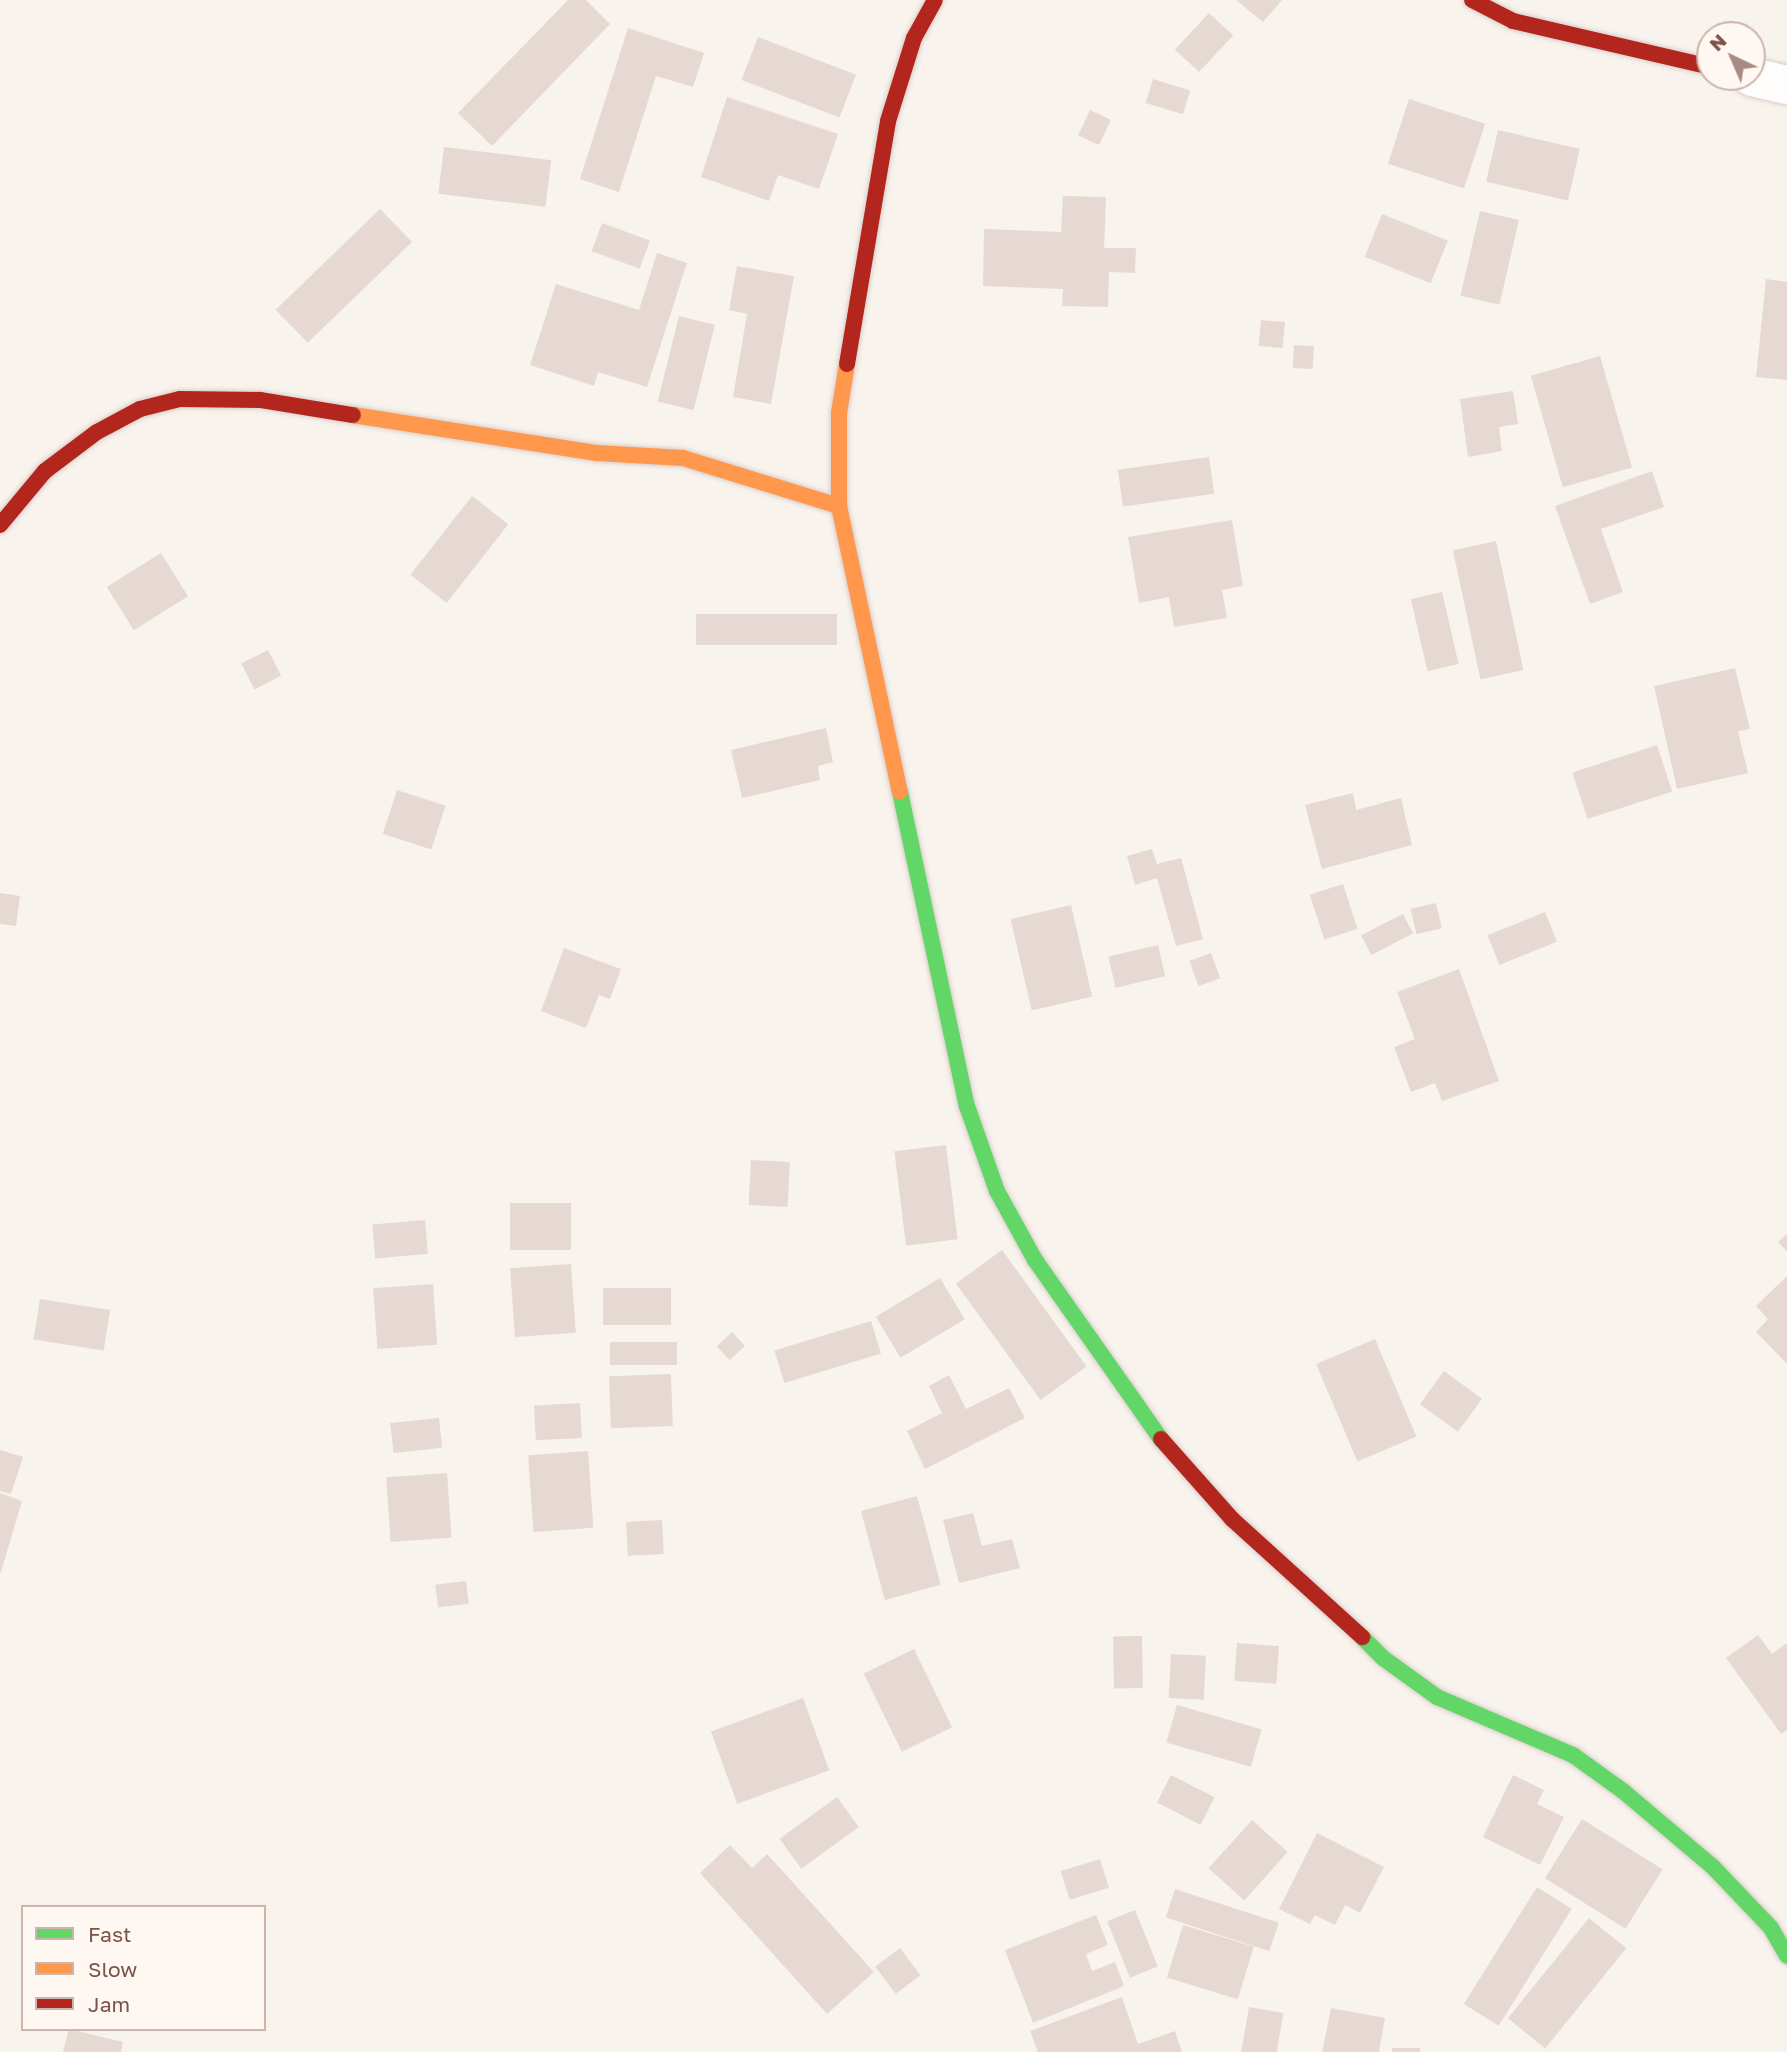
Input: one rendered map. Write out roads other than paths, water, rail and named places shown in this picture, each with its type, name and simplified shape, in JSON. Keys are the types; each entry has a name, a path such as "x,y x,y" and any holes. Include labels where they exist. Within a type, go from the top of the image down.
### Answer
{"street":[{"path":"936,0 915,38 888,121 839,413 839,506 967,1106 997,1192 1035,1260 1174,1457 1232,1520 1332,1605 1383,1658 1437,1697 1573,1755 1623,1791 1713,1867 1771,1928 1787,1956"},
{"path":"1472,0 1513,21 1696,64"},
{"path":"1766,80 1787,85"},
{"path":"0,525 45,471 97,432 140,409 180,399 260,400 597,453 683,458 839,506"}]}
